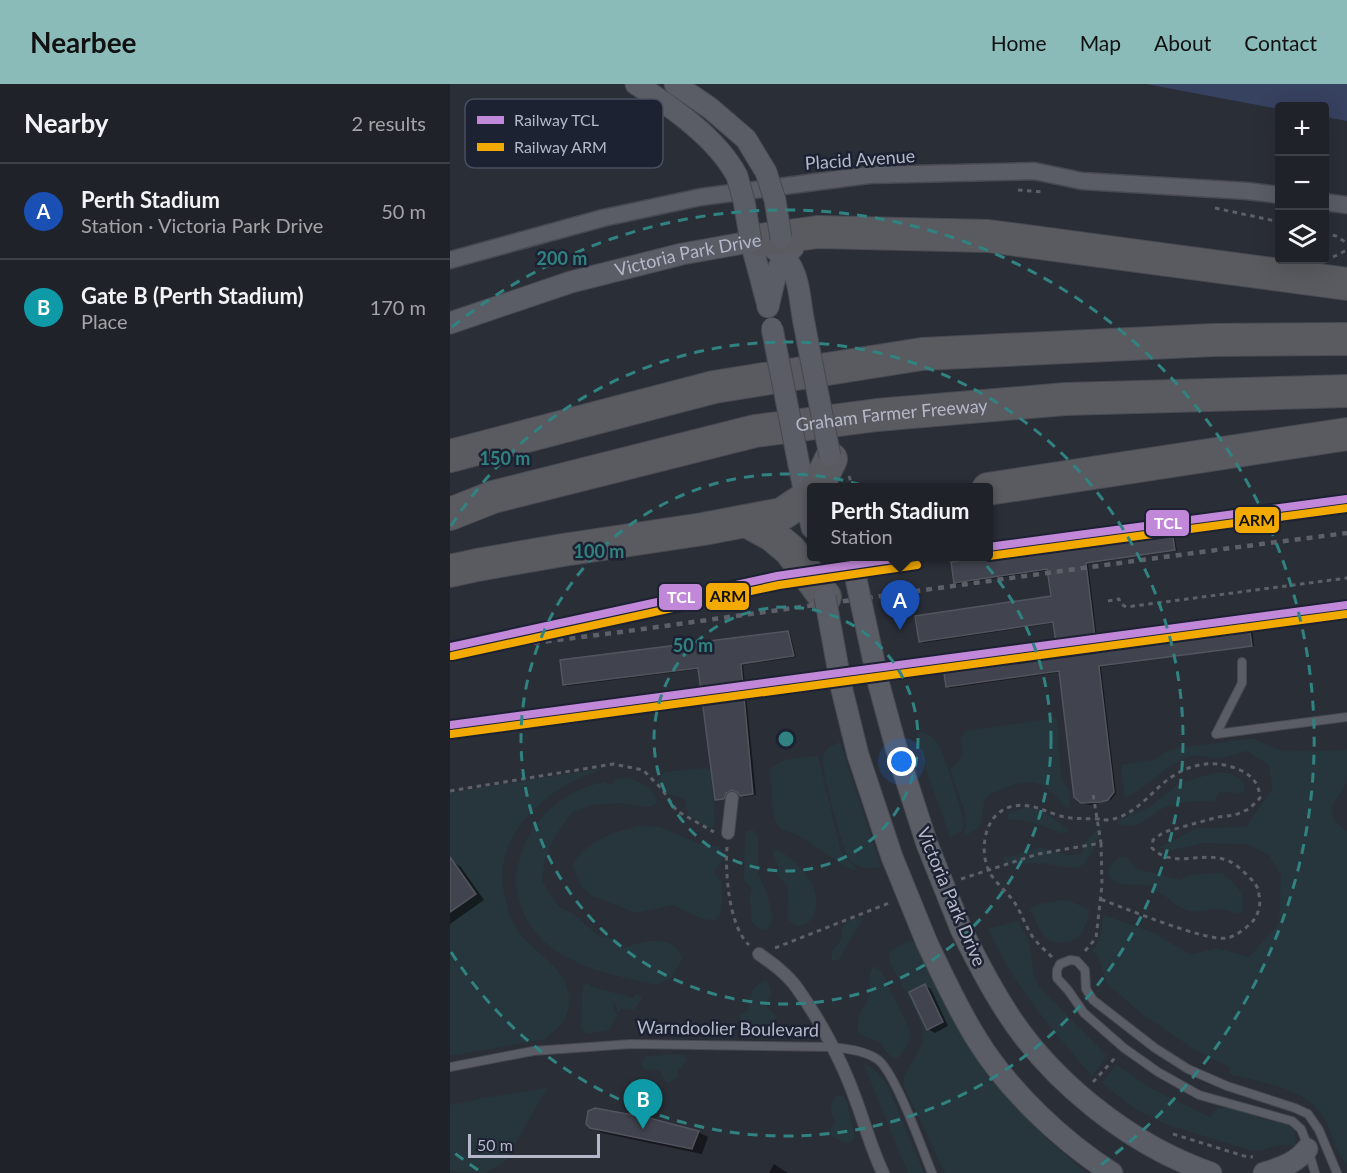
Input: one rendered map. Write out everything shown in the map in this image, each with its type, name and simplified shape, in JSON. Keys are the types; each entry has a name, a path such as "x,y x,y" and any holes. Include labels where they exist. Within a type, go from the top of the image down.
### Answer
{"highway":[{"path":"769,244 818,232 988,236 1347,284"},
{"path":"450,456 714,387 922,354 1213,340 1347,339"},
{"name":"Graham Farmer Freeway","path":"450,514 493,497 755,431 877,415 1066,399 1347,391"},
{"path":"993,488 1347,434"},
{"path":"822,483 834,473"},
{"path":"450,571 563,549 782,514 807,495"},
{"path":"746,521 772,535 790,550 807,557"},
{"path":"809,561 825,597"}],"street":[{"path":"636,84 660,99"},
{"path":"675,84 710,108 746,139 766,172 776,200 769,244 768,307"},
{"path":"663,101 713,142 729,162 737,176 744,201 769,244"},
{"name":"Placid Avenue","path":"450,260 603,218 701,197 869,175 1034,171 1082,181 1247,190 1275,194"},
{"path":"1329,203 1347,205"},
{"name":"Victoria Park Drive","path":"769,244 777,270 768,307 808,483"},
{"name":"Victoria Park Drive","path":"769,244 790,264 796,281 834,473"},
{"name":"Victoria Park Drive","path":"450,323 571,282 682,254 769,244"},
{"name":"Victoria Park Drive","path":"852,561 879,685 927,844 961,929 1004,1008 1031,1045 1063,1078 1124,1129 1182,1163 1211,1173"},
{"path":"825,597 842,690 858,755 892,857 927,943 955,1003 979,1044 1008,1081 1051,1127 1105,1170"},
{"path":"728,833 732,798"},
{"path":"759,954 779,968 796,987 832,1047 853,1092 875,1157 883,1173"},
{"path":"1260,1165 1282,1167 1301,1157 1307,1149"}],"lane":[{"path":"1242,662 1242,682 1216,734 1347,717"},
{"path":"1315,1173 1301,1129 1292,1121 1199,1095 1158,1072 1124,1048 1083,1013 1057,978 1059,964 1070,960 1077,961 1085,970 1086,989 1092,1000 1155,1048 1188,1069 1227,1086 1295,1107 1308,1114 1319,1130 1335,1170"},
{"name":"Warndoolier Boulevard","path":"450,1067 533,1051 631,1044 832,1047 862,1051 878,1059 891,1075 932,1173"}],"path":[{"path":"1329,234 1347,243"},
{"path":"1108,601 1119,599 1125,607 1347,578"},
{"path":"1059,964 1035,940 1016,903 989,870 985,834 989,823 999,811 1012,806 1030,805 1066,817 1106,820 1123,816 1147,800 1162,784 1204,763 1228,765 1247,773 1259,785 1260,798 1249,809 1235,815 1218,817 1164,832 1153,840 1152,848 1159,855 1174,859 1210,857 1227,860 1240,868 1258,887 1261,904 1255,919 1239,933 1226,938 1206,937 1100,899"},
{"path":"450,791 613,764 644,770 661,788 676,811 714,832 728,833 726,859 728,890 741,938 759,954 895,901"},
{"path":"1077,961 1096,938 1102,885 1101,843 1093,794"},
{"path":"966,877 1038,854 1101,843"},
{"path":"1097,1089 1091,1084 1124,1048"},
{"path":"1167,1132 1244,1156 1260,1165"}],"shaded area":[{"path":"1057,718 1061,778 1069,791 1069,810 1045,787 1038,783 1023,782 986,797 980,825 971,833 963,836 966,826 965,812 950,769 961,758 963,751 961,741 965,731"},
{"path":"922,732 932,737 937,743 949,771 957,799 963,828 950,837 923,760 917,733"},
{"path":"1254,739 1277,749 1291,752 1347,749 1347,779 1331,810 1337,823 1347,831 1347,1164 1324,1118 1306,1099 1282,1088 1229,1074 1231,1068 1195,1050 1141,1013 1107,983 1098,956 1092,951 1100,938 1103,915 1154,933 1191,955 1216,948 1249,957 1279,924 1281,876 1269,855 1247,844 1204,843 1173,850 1158,848 1197,828 1246,827 1272,789 1270,766 1247,751 1219,758 1192,756 1166,769 1125,798 1121,765 1155,760 1174,749"},
{"path":"840,742 881,867 865,868 853,863 842,842 823,763 826,751"},
{"path":"818,756 841,852 858,871 848,868 799,836 782,829 774,816 770,771 785,760"},
{"path":"604,768 562,787 543,801 527,816 514,834 505,855 502,877 510,918 520,934 556,968 563,978 568,989 569,1002 564,1019 558,1028 545,1039 450,1056 450,793"},
{"path":"705,768 711,772 715,824 711,829 689,816 684,798 667,794 657,781 665,772"},
{"path":"1218,772 1238,777 1245,788 1244,793 1219,792 1214,801 1171,805 1139,824 1125,826 1116,823 1148,808 1180,783"},
{"path":"629,778 651,790 657,803 649,807 622,803 591,805 571,813 555,836 545,859 542,881 558,906 572,913 599,936 617,939 625,948 649,941 672,945 682,959 672,977 658,985 588,967 551,947 532,927 521,906 517,883 519,860 528,838 542,817 560,801 583,788 605,782 608,785 614,783 615,779"},
{"path":"1025,807 1041,810 1069,830 1067,833 1061,833 1031,822 1008,819 1008,814"},
{"path":"638,826 660,827 707,847 720,846 723,859 714,872 722,884 721,914 714,921 700,918 673,905 636,913 592,896 582,887 572,865 579,856 593,843"},
{"path":"1100,827 1100,834 1091,855 1080,866 1073,868 1039,863 1011,864 1003,859 1037,848 1068,855 1080,854 1085,842"},
{"path":"753,830 758,837 758,875 765,888 771,909 771,925 768,929 762,930 751,922 750,892 752,888 744,880 745,832"},
{"path":"776,850 784,853 798,865 814,889 816,907 807,924 797,926 789,921 788,886 778,876 778,866 773,852"},
{"path":"1122,857 1127,858 1137,869 1180,880 1189,875 1221,873 1239,889 1243,899 1242,912 1237,914 1217,909 1190,911 1154,891 1153,886 1118,883 1108,875 1112,864"},
{"path":"1062,900 1090,910 1088,918 1082,932 1073,940 1050,941 1042,934 1030,909 1041,904"},
{"path":"860,916 862,921 838,960 832,960 832,951 842,939 841,930 847,922"},
{"path":"1017,921 1029,941 1034,976 1039,987 1107,1056 1092,1076 1022,989 988,929"},
{"path":"909,940 916,943 936,989 962,1037 993,1081 1044,1136 1086,1173 945,1173 903,1085 906,1072 923,1038 915,1009 888,957 891,951"},
{"path":"874,966 881,971 909,1029 906,1046 902,1054 895,1059 878,1042 858,1032 858,1019 869,995 870,973"},
{"path":"767,980 771,993 766,1005 776,1017 771,1029 766,1031 764,1027 754,1030 741,1029 740,1014 748,1011 750,996 754,988"},
{"path":"588,982 590,986 633,998 637,994 642,998 634,1010 621,1009 618,1013 616,1005 612,1002 617,1016 608,1030 588,1034 581,1026 583,986"},
{"path":"682,1054 686,1061 677,1072 678,1076 675,1080 670,1082 666,1082 660,1070 644,1069 641,1063 646,1056"},
{"path":"863,1062 878,1073 887,1085 924,1173 908,1173"},
{"path":"1116,1064 1152,1089 1210,1117 1217,1109 1231,1106 1262,1119 1285,1124 1293,1129 1295,1145 1253,1151 1165,1124 1137,1110 1102,1083"},
{"path":"547,1088 505,1162 485,1173 450,1171 450,1105"},
{"path":"836,1095 843,1096 846,1100 855,1138 849,1142 832,1136 830,1129 835,1122 830,1108"}],"water":[{"path":"1146,84 1347,84 1347,121 1329,118 1329,102 1275,102 1275,108"}],"building":[{"path":"1172,530 1175,550 1086,563 1096,645 1249,624 1252,646 1099,666 1114,792 1108,800 1081,803 1074,797 1059,671 946,687 943,666 1057,650 1053,622 919,642 915,616 1051,596 1047,569 954,583 951,562 993,561 993,556 1036,549 1045,544 1053,534 1068,532 1092,541"},
{"path":"788,631 794,656 741,664 753,794 740,796 732,790 726,793 724,799 715,800 698,668 563,685 560,660"},
{"path":"450,857 476,894 450,912"},
{"path":"925,984 943,1022 927,1030 909,992"},
{"path":"595,1108 649,1118 699,1131 692,1149 590,1128 586,1124 588,1111"}],"railway":[{"path":"450,651 615,633 1347,533"}],"rail line":[{"name":"TCL","path":"993,546 1347,499"},
{"name":"ARM","path":"993,555 1347,508"},
{"name":"TCL","path":"450,647 777,576 879,561"},
{"name":"ARM","path":"452,656 779,585 917,565"},
{"name":"TCL","path":"450,725 1347,605"},
{"name":"ARM","path":"451,734 1347,614"}],"place":[{"name":"Perth Stadium","path":"900,630"},
{"name":"Gate B (Perth Stadium)","path":"643,1129"}]}
